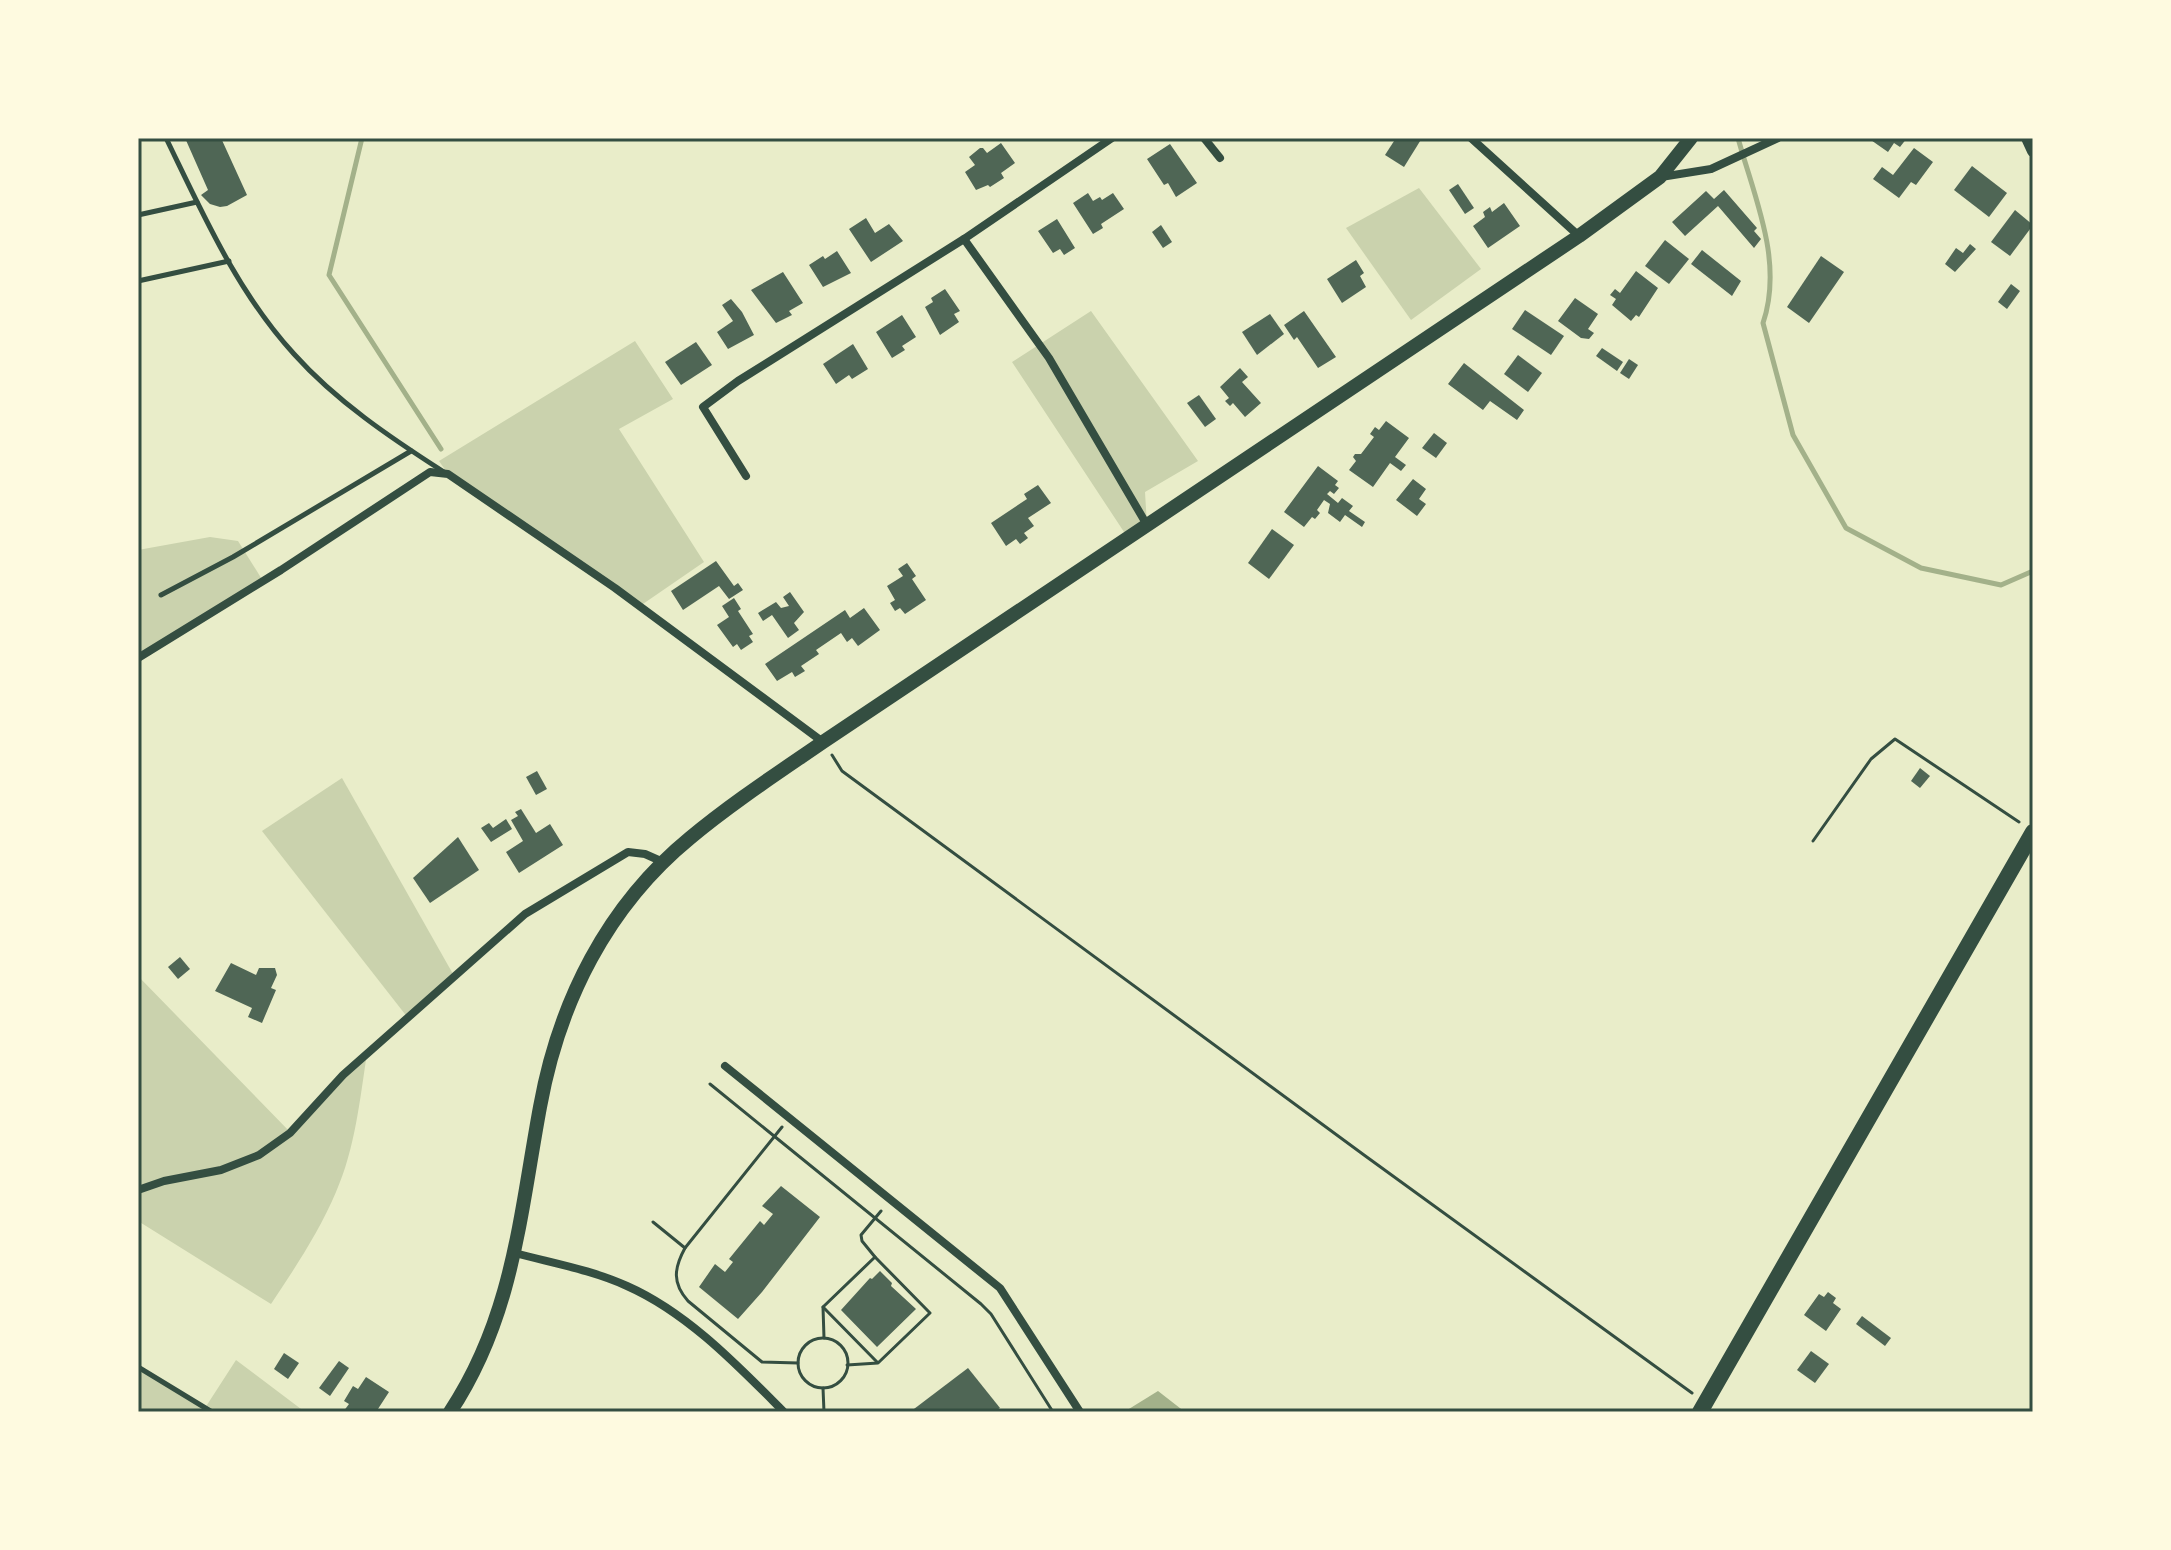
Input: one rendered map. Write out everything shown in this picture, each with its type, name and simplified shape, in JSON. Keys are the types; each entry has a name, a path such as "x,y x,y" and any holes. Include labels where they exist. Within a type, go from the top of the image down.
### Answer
{"main road":[{"path":"450,1412 481,1358 496,1323 515,1253 540,1106 566,1010 580,976 601,940 623,908 663,862 718,815 823,742 1579,236 1660,177 1691,138"},
{"path":"1702,1407 2026,827"}],"street":[{"path":"746,476 703,407 738,381 964,239 1112,138"},
{"path":"1204,138 1220,158"},
{"path":"1471,138 1579,236"},
{"path":"1660,177 1686,175 1733,160 1778,138"},
{"path":"2027,138 2033,151"},
{"path":"964,239 1049,358 1147,525"},
{"path":"138,658 281,570 430,472 448,474 615,588 823,742"},
{"path":"138,1190 164,1181 221,1170 259,1155 290,1133 359,1060 525,914 628,852 645,854 663,862"},
{"path":"725,1066 1000,1288 1080,1412"},
{"path":"515,1253 603,1277 645,1294 673,1312 719,1350 784,1412"}],"lane":[{"path":"166,138 197,202 251,299 295,355 338,397 448,474"},
{"path":"138,215 197,202"},
{"path":"138,281 229,261"},
{"path":"161,595 233,557 411,451"},
{"path":"138,1367 212,1412"}],"path":[{"path":"1813,841 1871,759 1895,739 2026,827"},
{"path":"823,742 842,771 1702,1407"},
{"path":"710,1084 991,1314 1053,1412"},
{"path":"789,1118 685,1248 677,1262 675,1276 677,1290 688,1301 762,1362 798,1363"},
{"path":"847,1365 878,1363 930,1313 862,1241 861,1235 890,1199"},
{"path":"653,1222 685,1248"},
{"path":"824,1338 823,1307 875,1257"},
{"path":"823,1307 878,1363"},
{"path":"824,1338 845,1351 847,1365 845,1376 839,1382 823,1388 808,1383 798,1363 803,1348 816,1339 824,1338"},
{"path":"823,1388 824,1412"}],"shaded area":[{"path":"1419,188 1481,269 1411,320 1346,228"},
{"path":"1091,311 1198,461 1145,492 1147,525 1128,538 1012,362"},
{"path":"635,341 673,399 619,429 704,562 640,606 448,474 439,461"},
{"path":"210,537 238,541 263,581 138,658 138,550"},
{"path":"342,778 453,974 408,1018 262,831"},
{"path":"138,976 290,1132 367,1053 356,1124 342,1176 314,1236 271,1304 138,1221"},
{"path":"236,1360 305,1412 138,1412 138,1367 205,1408"},
{"path":"1158,1391 1185,1412 1124,1412"}],"building":[{"path":"185,138 221,138 247,195 227,206 210,204 201,195 208,190"},
{"path":"1396,138 1422,138 1404,167 1385,155"},
{"path":"1868,138 1907,138 1900,147 1894,143 1888,152"},
{"path":"1001,143 1015,163 1001,173 1004,178 990,187 976,190 965,172 975,165 969,157 980,148 987,153"},
{"path":"1170,144 1197,183 1176,197 1147,159"},
{"path":"1914,148 1933,162 1916,185 1911,182 1899,198 1873,179 1882,167 1893,175"},
{"path":"1972,166 2007,193 1989,217 1954,190"},
{"path":"1458,184 1474,208 1465,214 1449,190"},
{"path":"1724,190 1757,228 1754,231 1761,239 1754,248 1718,206 1685,236 1672,222 1706,191 1714,199"},
{"path":"1088,193 1093,201 1100,197 1102,200 1113,193 1124,209 1101,224 1103,228 1093,234 1073,203"},
{"path":"1504,203 1520,226 1488,248 1473,226 1485,217 1483,212 1490,207 1492,212"},
{"path":"2015,210 2033,225 2010,256 1991,242"},
{"path":"866,218 875,233 889,224 903,241 871,262 849,229"},
{"path":"1057,219 1075,248 1064,255 1060,249 1053,253 1038,231"},
{"path":"1161,225 1172,242 1163,248 1152,232"},
{"path":"1665,240 1689,259 1669,284 1645,266"},
{"path":"1970,244 1976,249 1955,272 1945,264 1956,248 1963,253"},
{"path":"1702,250 1741,281 1732,296 1691,264"},
{"path":"837,251 851,273 823,287 809,265"},
{"path":"1821,256 1844,272 1809,323 1787,307"},
{"path":"1356,260 1364,273 1360,276 1366,287 1342,303 1327,279"},
{"path":"1636,271 1658,288 1639,317 1636,315 1631,321 1612,305 1616,299 1610,295 1615,289 1620,293"},
{"path":"783,272 803,303 789,311 792,315 776,323 751,290"},
{"path":"2011,284 2020,291 2007,309 1998,302"},
{"path":"945,289 960,311 954,314 959,322 940,335 925,307 933,302 931,298"},
{"path":"1575,298 1598,314 1588,329 1594,333 1589,339 1581,338 1558,321"},
{"path":"731,299 754,335 728,349 717,332 733,321 722,305"},
{"path":"1525,310 1564,336 1551,355 1512,329"},
{"path":"1304,311 1336,357 1318,368 1297,337 1294,340 1284,325"},
{"path":"1270,314 1284,334 1257,355 1242,332"},
{"path":"902,315 916,337 902,346 905,350 892,358 876,332"},
{"path":"696,342 712,365 681,385 665,362"},
{"path":"853,344 868,369 852,379 849,375 836,384 823,364"},
{"path":"1602,348 1623,362 1617,371 1596,356"},
{"path":"1518,355 1542,373 1528,392 1504,374"},
{"path":"1629,359 1638,365 1629,379 1620,373"},
{"path":"1464,363 1524,410 1517,420 1490,401 1483,410 1448,384"},
{"path":"1240,368 1248,377 1242,382 1261,403 1245,417 1233,403 1230,406 1225,401 1229,398 1220,387"},
{"path":"1199,395 1216,419 1205,427 1187,403"},
{"path":"1386,421 1409,438 1395,457 1406,465 1401,471 1390,463 1373,487 1349,470 1356,461 1353,457 1355,454 1361,454 1374,437 1370,434 1375,427 1379,430"},
{"path":"1434,433 1447,443 1436,458 1422,448"},
{"path":"1318,466 1338,481 1335,485 1339,488 1334,494 1330,491 1327,494 1338,503 1342,498 1353,506 1349,511 1365,522 1362,527 1345,515 1340,522 1328,513 1330,504 1324,500 1317,510 1320,513 1304,527 1284,512"},
{"path":"1413,479 1426,489 1419,499 1426,504 1417,516 1396,500"},
{"path":"1038,485 1051,503 1028,518 1034,526 1024,533 1028,538 1020,544 1016,539 1006,546 991,523 1027,499 1024,494"},
{"path":"1272,529 1294,545 1269,579 1248,563"},
{"path":"716,561 734,586 738,583 743,590 729,599 719,586 683,610 671,591"},
{"path":"907,563 916,576 912,579 926,600 905,614 900,608 895,611 890,603 895,600 887,586 903,576 898,569"},
{"path":"790,592 804,612 794,623 799,630 788,638 772,615 763,621 758,613 776,602 781,608 789,606 783,597"},
{"path":"734,598 741,609 738,611 753,634 749,636 753,642 741,650 737,644 733,647 717,625 729,617 722,606"},
{"path":"864,608 880,630 858,646 852,638 847,642 841,633 816,650 819,654 801,666 805,671 795,677 792,672 777,681 765,664 845,610 850,618"},
{"path":"1920,768 1930,776 1920,788 1911,781"},
{"path":"537,771 547,789 536,795 526,777"},
{"path":"521,809 536,833 550,824 563,845 519,873 506,852 523,841 511,820 518,816 515,812"},
{"path":"506,819 512,829 491,842 481,828 489,823 493,828"},
{"path":"458,837 479,870 430,903 413,878"},
{"path":"180,957 190,969 178,979 168,967"},
{"path":"231,963 256,975 259,968 275,968 277,975 271,988 276,990 262,1023 248,1017 252,1008 215,991"},
{"path":"781,1186 820,1217 738,1319 699,1287 715,1264 725,1272 733,1262 729,1259 760,1221 764,1225 773,1214 762,1206"},
{"path":"880,1271 916,1309 877,1347 841,1310"},
{"path":"1828,1292 1836,1298 1833,1303 1841,1309 1826,1331 1804,1315 1819,1294 1824,1297"},
{"path":"1862,1316 1891,1338 1885,1346 1856,1324"},
{"path":"1811,1351 1829,1364 1815,1383 1797,1370"},
{"path":"284,1353 299,1363 288,1379 274,1369"},
{"path":"339,1361 349,1368 330,1396 319,1388"},
{"path":"968,1368 1000,1408 994,1412 910,1412"},
{"path":"366,1377 389,1392 376,1412 343,1412 349,1404 344,1401 353,1386 358,1389"}],"waterway":[{"path":"362,138 329,275 441,449"},
{"path":"1738,138 1769,253 1769,300 1763,323 1793,435 1846,528 1921,568 2001,585 2033,571"}]}
